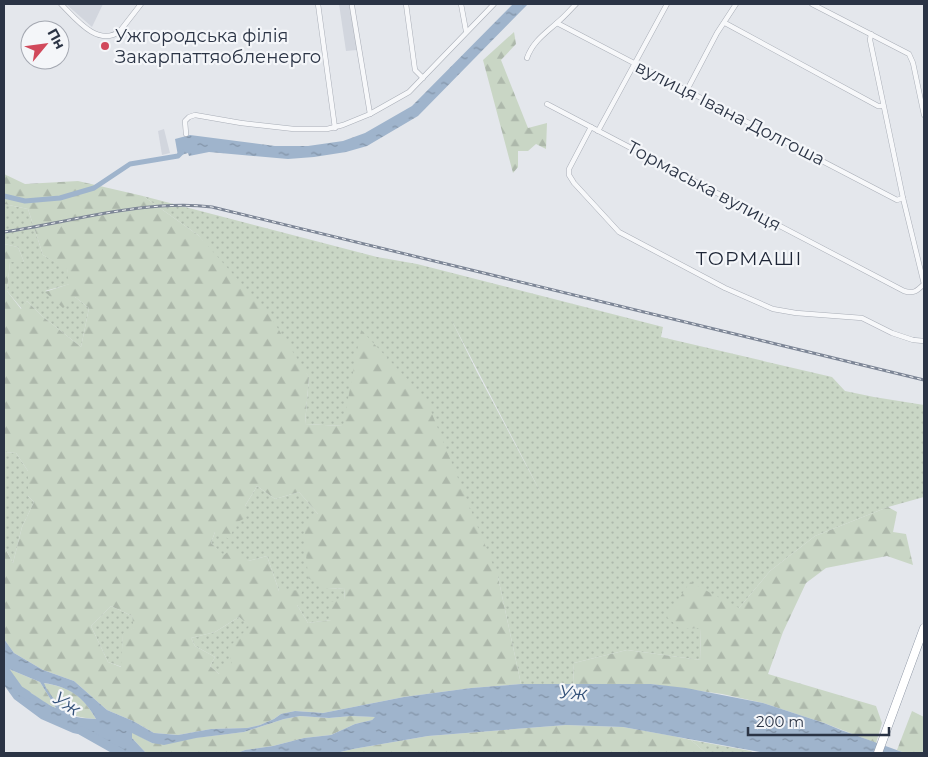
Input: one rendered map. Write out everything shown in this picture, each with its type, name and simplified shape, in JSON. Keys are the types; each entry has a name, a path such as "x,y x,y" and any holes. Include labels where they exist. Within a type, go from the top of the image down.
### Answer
{"highway":[{"path":"878,753 924,628"}],"street":[{"path":"60,4 92,32 104,37 111,36 120,30 141,4"},
{"path":"318,4 335,128"},
{"path":"406,4 415,70 423,78"},
{"path":"461,4 466,31"},
{"path":"186,134 185,121 195,115 284,128 312,130 335,128 370,114 409,92 494,4"},
{"path":"527,58 542,35 557,24 576,4"},
{"path":"598,131 667,4"},
{"path":"687,90 717,33 736,4"},
{"path":"812,4 906,52 912,58 924,115"},
{"path":"352,6 370,114"},
{"path":"725,23 878,106 883,106"},
{"name":"вулиця Івана Долгоша","path":"557,24 897,200 903,198"},
{"name":"Тормаська вулиця","path":"547,104 904,291 915,292 924,285 922,267 903,198 870,40 871,34"},
{"path":"591,127 569,169 569,175 619,232 705,278 773,309 796,313 862,318 908,339 924,341"}],"shaded area":[{"path":"66,4 103,4 92,27"},
{"path":"339,4 351,4 357,50 346,51"},
{"path":"164,129 170,153 162,155 158,131"}],"green space":[{"path":"514,32 516,44 501,60 528,128 547,123 546,149 536,144 528,151 518,151 518,167 513,173 483,60"},
{"path":"4,174 25,184 78,181 143,196 198,235 268,313 309,377 305,424 343,426 361,330 426,399 498,577 521,684 471,688 404,697 323,713 295,711 281,714 260,725 247,728 211,729 178,735 154,733 133,721 107,710 74,681 43,670 14,653 4,639 4,546 13,563 22,527 34,502 28,496 28,471 16,453 4,452 4,244 18,247 24,262 10,262 7,291 21,309 27,301 42,316 81,347 89,308 75,297 63,308 45,292 69,284 67,269 43,255 28,209 4,204","holes":["257,486 275,499 299,492 318,514 304,524 308,578 328,589 345,588 344,600 329,602 331,620 308,623 297,605 303,590 279,591 267,556 248,561 232,548 224,555 211,543 215,532 229,539 237,522 246,518 245,506","111,606 132,616 134,628 123,633 121,667 108,662 91,626","239,617 250,626 228,648 233,668 224,664 219,674 210,666 215,657 195,646 191,638 215,632"]},
{"path":"143,196 377,257 417,264 663,327 661,337 832,377 845,391 924,405 924,497 888,507 815,536 770,571 739,608 700,628 701,660 627,650 574,663 573,684 521,684 498,577 343,426 305,424 309,377 198,235","holes":["451,319 545,501 477,372"]},
{"path":"4,204 28,209 43,255 67,268 70,284 45,291 75,297 89,308 81,347 42,316 27,301 22,309 7,291 10,262 24,262 18,247 4,244"},
{"path":"4,452 16,453 28,471 28,496 34,502 22,527 13,563 4,546"},
{"path":"257,486 275,499 299,492 318,514 328,589 345,588 344,600 331,620 308,623 297,605 279,591 267,556 248,561 224,556 211,543 215,532 245,506"},
{"path":"888,507 897,512 893,532 906,534 913,565 887,556 826,568 806,583 783,632 768,674 876,706 882,723 876,743 824,723 763,703 722,694 651,684 573,684 574,663 627,650 701,660 700,628 680,629 667,617 690,582 739,608 770,571 815,536"},
{"path":"111,606 132,616 135,628 123,634 122,667 108,662 91,626"},
{"path":"239,617 251,626 240,637 233,668 219,674 210,666 215,657 195,646 191,638 215,632"},
{"path":"4,667 40,682 56,708 31,693 17,688 4,674"},
{"path":"43,683 61,687 80,698 96,719 77,716 64,710 53,699"},
{"path":"912,711 924,717 924,753 905,753 897,750"},
{"path":"300,716 329,718 350,716 376,717 331,735 304,738 237,753 146,753 132,738 132,732 152,743 244,732 284,719"},
{"path":"566,725 623,727 673,736 691,740 706,753 336,753 428,736"},
{"path":"691,740 751,751 753,753 706,753"}],"water":[{"path":"513,4 528,4 418,116 367,146 346,152 288,159 209,152 189,156 188,153 178,156 175,139 190,135 275,146 308,146 343,141 365,133 412,106"},
{"path":"4,639 14,653 43,670 74,681 107,710 133,721 154,733 178,735 211,729 247,728 260,725 281,714 295,711 323,713 404,697 471,688 521,684 651,684 686,688 763,703 905,753 765,753 623,727 566,725 428,736 336,753 237,753 304,738 331,735 355,724 372,720 375,717 351,716 329,718 300,716 284,719 244,732 196,738 164,745 152,743 132,733 132,738 146,753 119,753 96,738 73,733 41,719 14,699 4,685 4,674 16,685 56,708 40,682 4,667","holes":["44,683 74,694 86,704 96,719 77,717 63,710"]}],"waterway":[{"path":"4,196 25,201 60,198 94,188 130,164 178,156 182,152"},
{"name":"Уж","path":"4,669 19,690 27,695"},
{"name":"Уж","path":"82,731 121,753"}],"railway":[{"path":"4,232 134,209 186,205 212,207 924,380"}],"place":[{"name":"Ужгородська філія Закарпаттяобленерго","path":"105,46"}],"district":[{"name":"ТОРМАШІ","path":"749,258"}]}
